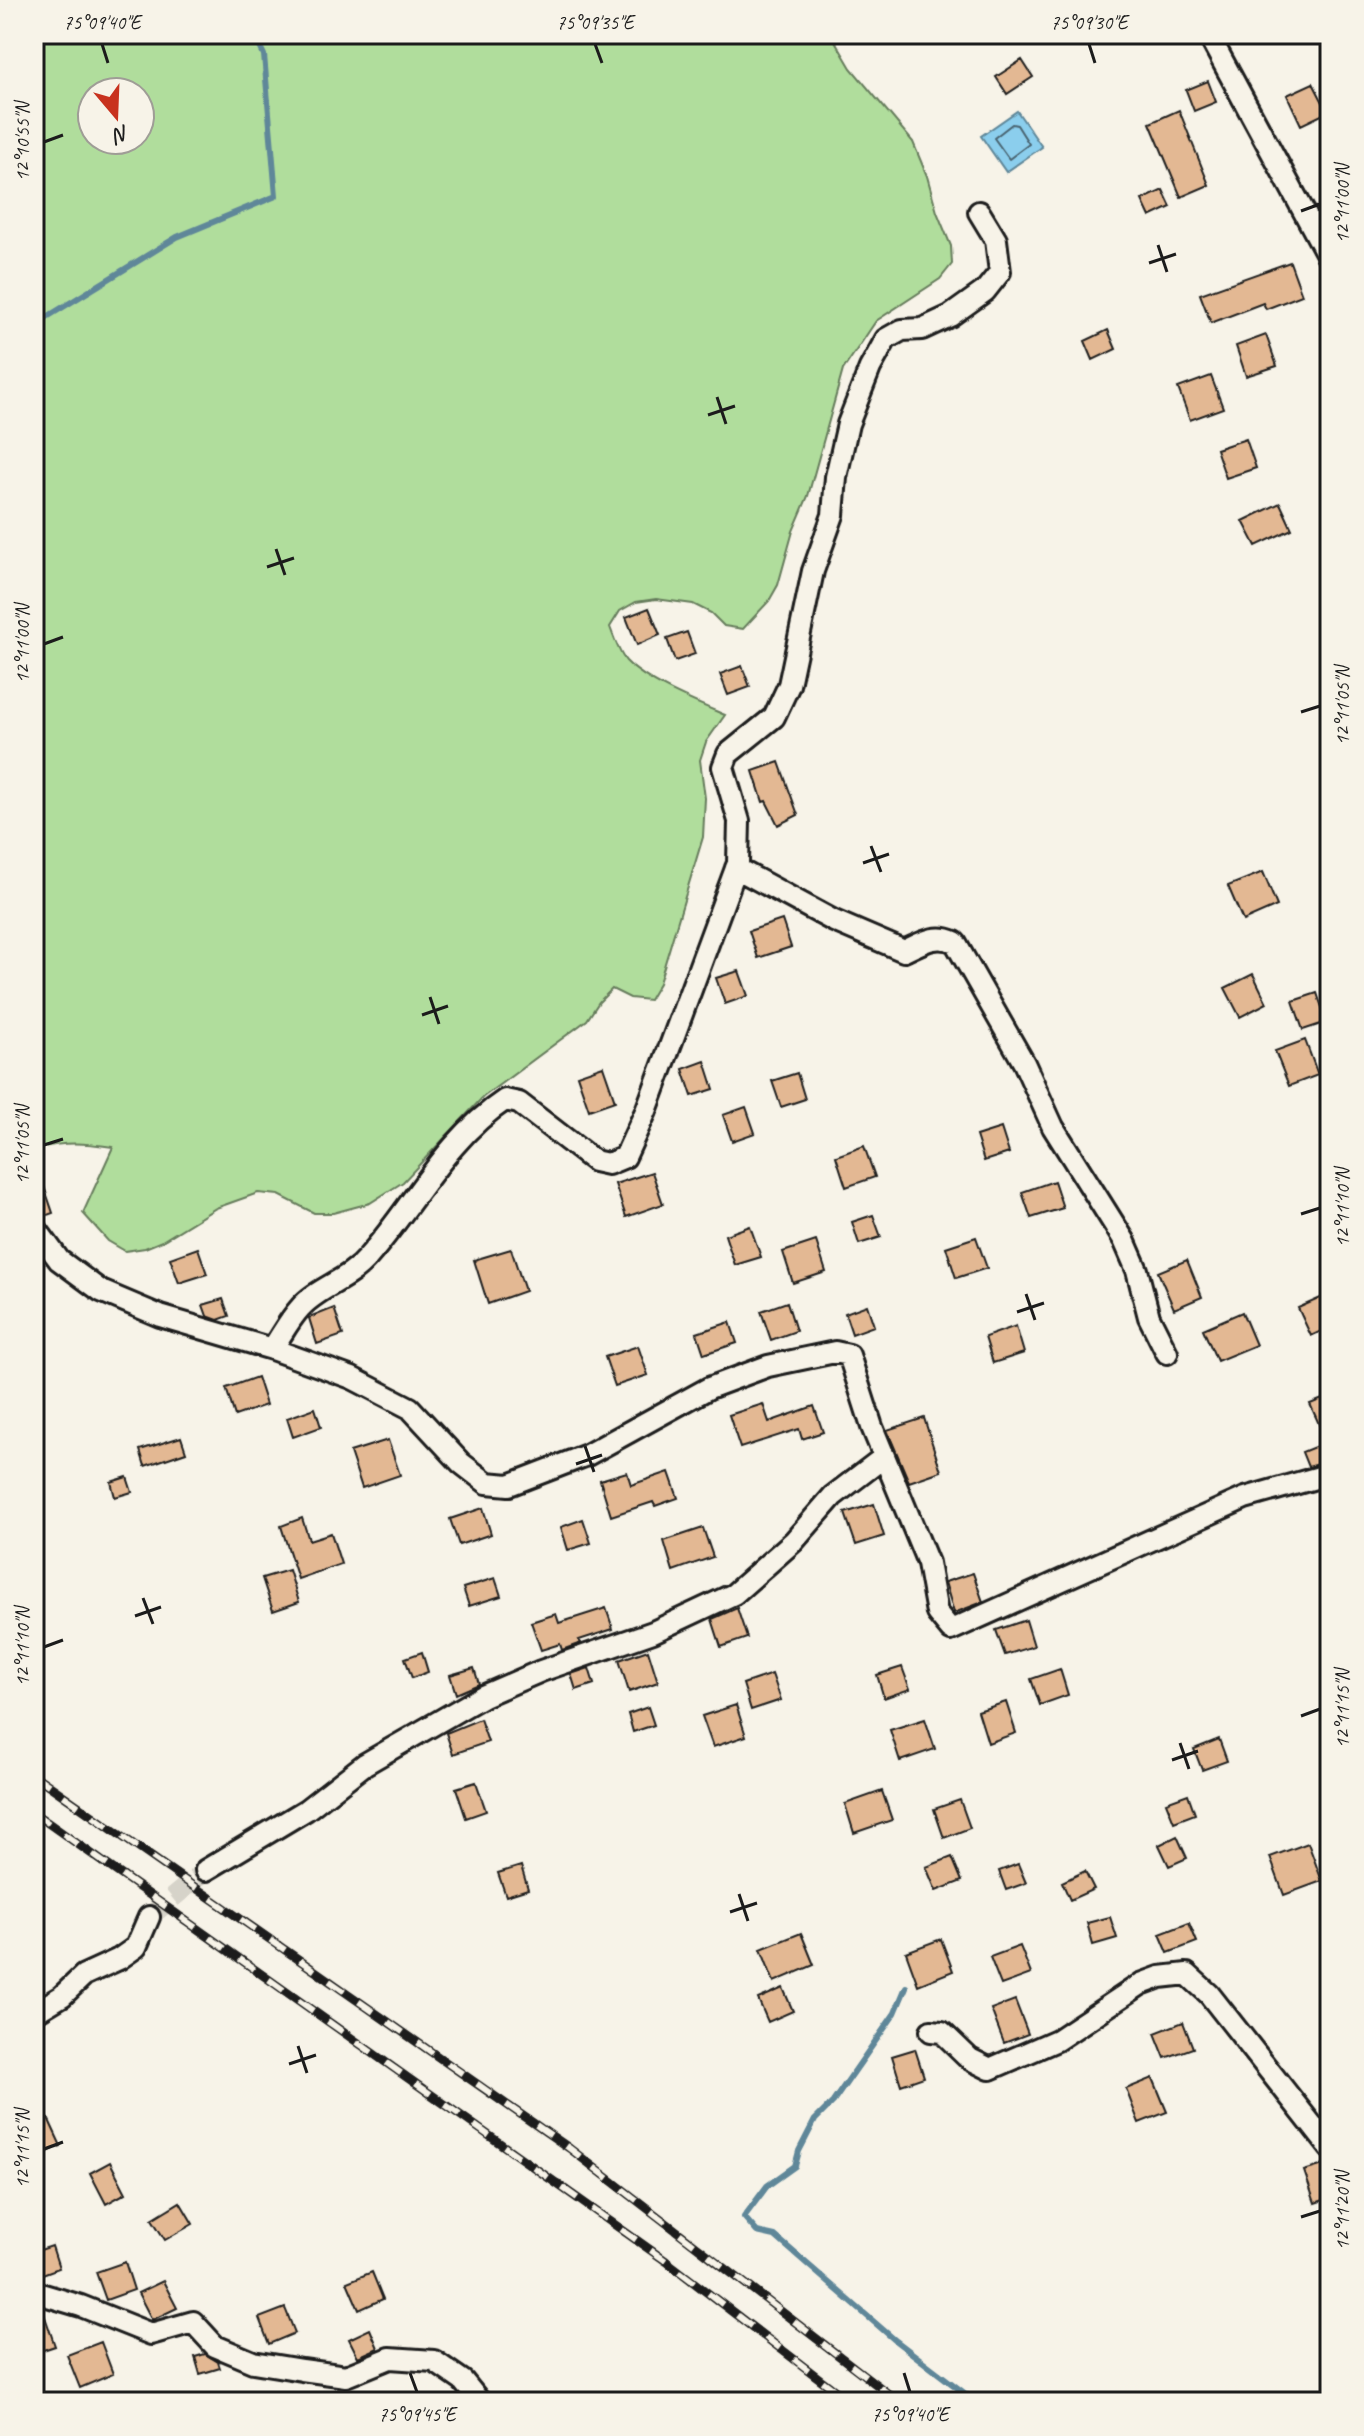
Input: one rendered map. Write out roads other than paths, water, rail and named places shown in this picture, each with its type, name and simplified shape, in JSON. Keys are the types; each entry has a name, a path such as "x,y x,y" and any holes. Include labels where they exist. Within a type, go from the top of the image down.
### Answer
{"street":[{"path":"1208,34 1330,260"},
{"path":"272,1349 300,1307 347,1278 367,1259 453,1146 485,1113 505,1100 519,1103 594,1161 608,1164 625,1157 646,1111 736,868 739,821 723,767 728,754 774,717 789,685 813,571 833,515 836,477 848,424 870,368 886,339 902,330 922,329 950,316 985,291 1000,272 996,240 979,212"},
{"path":"736,868 834,921 904,951 930,938 944,937 955,942 1024,1063 1053,1127 1124,1240 1137,1270 1149,1317 1167,1353"},
{"path":"34,1226 59,1260 101,1291 160,1316 272,1349 352,1378 410,1408 461,1463 487,1483 509,1485 587,1455 709,1388 768,1366 835,1352 849,1355 884,1457 928,1563 937,1613 951,1630 1245,1498 1330,1474"},
{"path":"206,1870 306,1810 365,1764 483,1696 541,1671 653,1632 734,1594 794,1541 833,1496 884,1457"},
{"path":"34,2013 62,1996 84,1975 119,1959 136,1947 149,1917"},
{"path":"931,2031 942,2032 970,2059 990,2069 1057,2040 1141,1984 1160,1977 1187,1974 1209,1994 1330,2148"},
{"path":"34,2292 81,2306 151,2334 193,2322 215,2346 253,2362 346,2376 390,2358 434,2361 463,2381 480,2402"}],"water":[{"path":"1017,111 1042,147 1006,172 981,136"}],"waterway":[{"path":"34,325 177,237 276,196 264,55 254,34"},
{"path":"906,1987 895,2013 833,2102 815,2120 795,2166 767,2186 744,2217 757,2232 775,2236 896,2341 976,2402"}],"tunnel":[{"path":"149,1917 206,1870"}],"railway":[{"path":"34,1775 569,2148 899,2402"},
{"path":"34,1813 666,2261 850,2402"}]}
